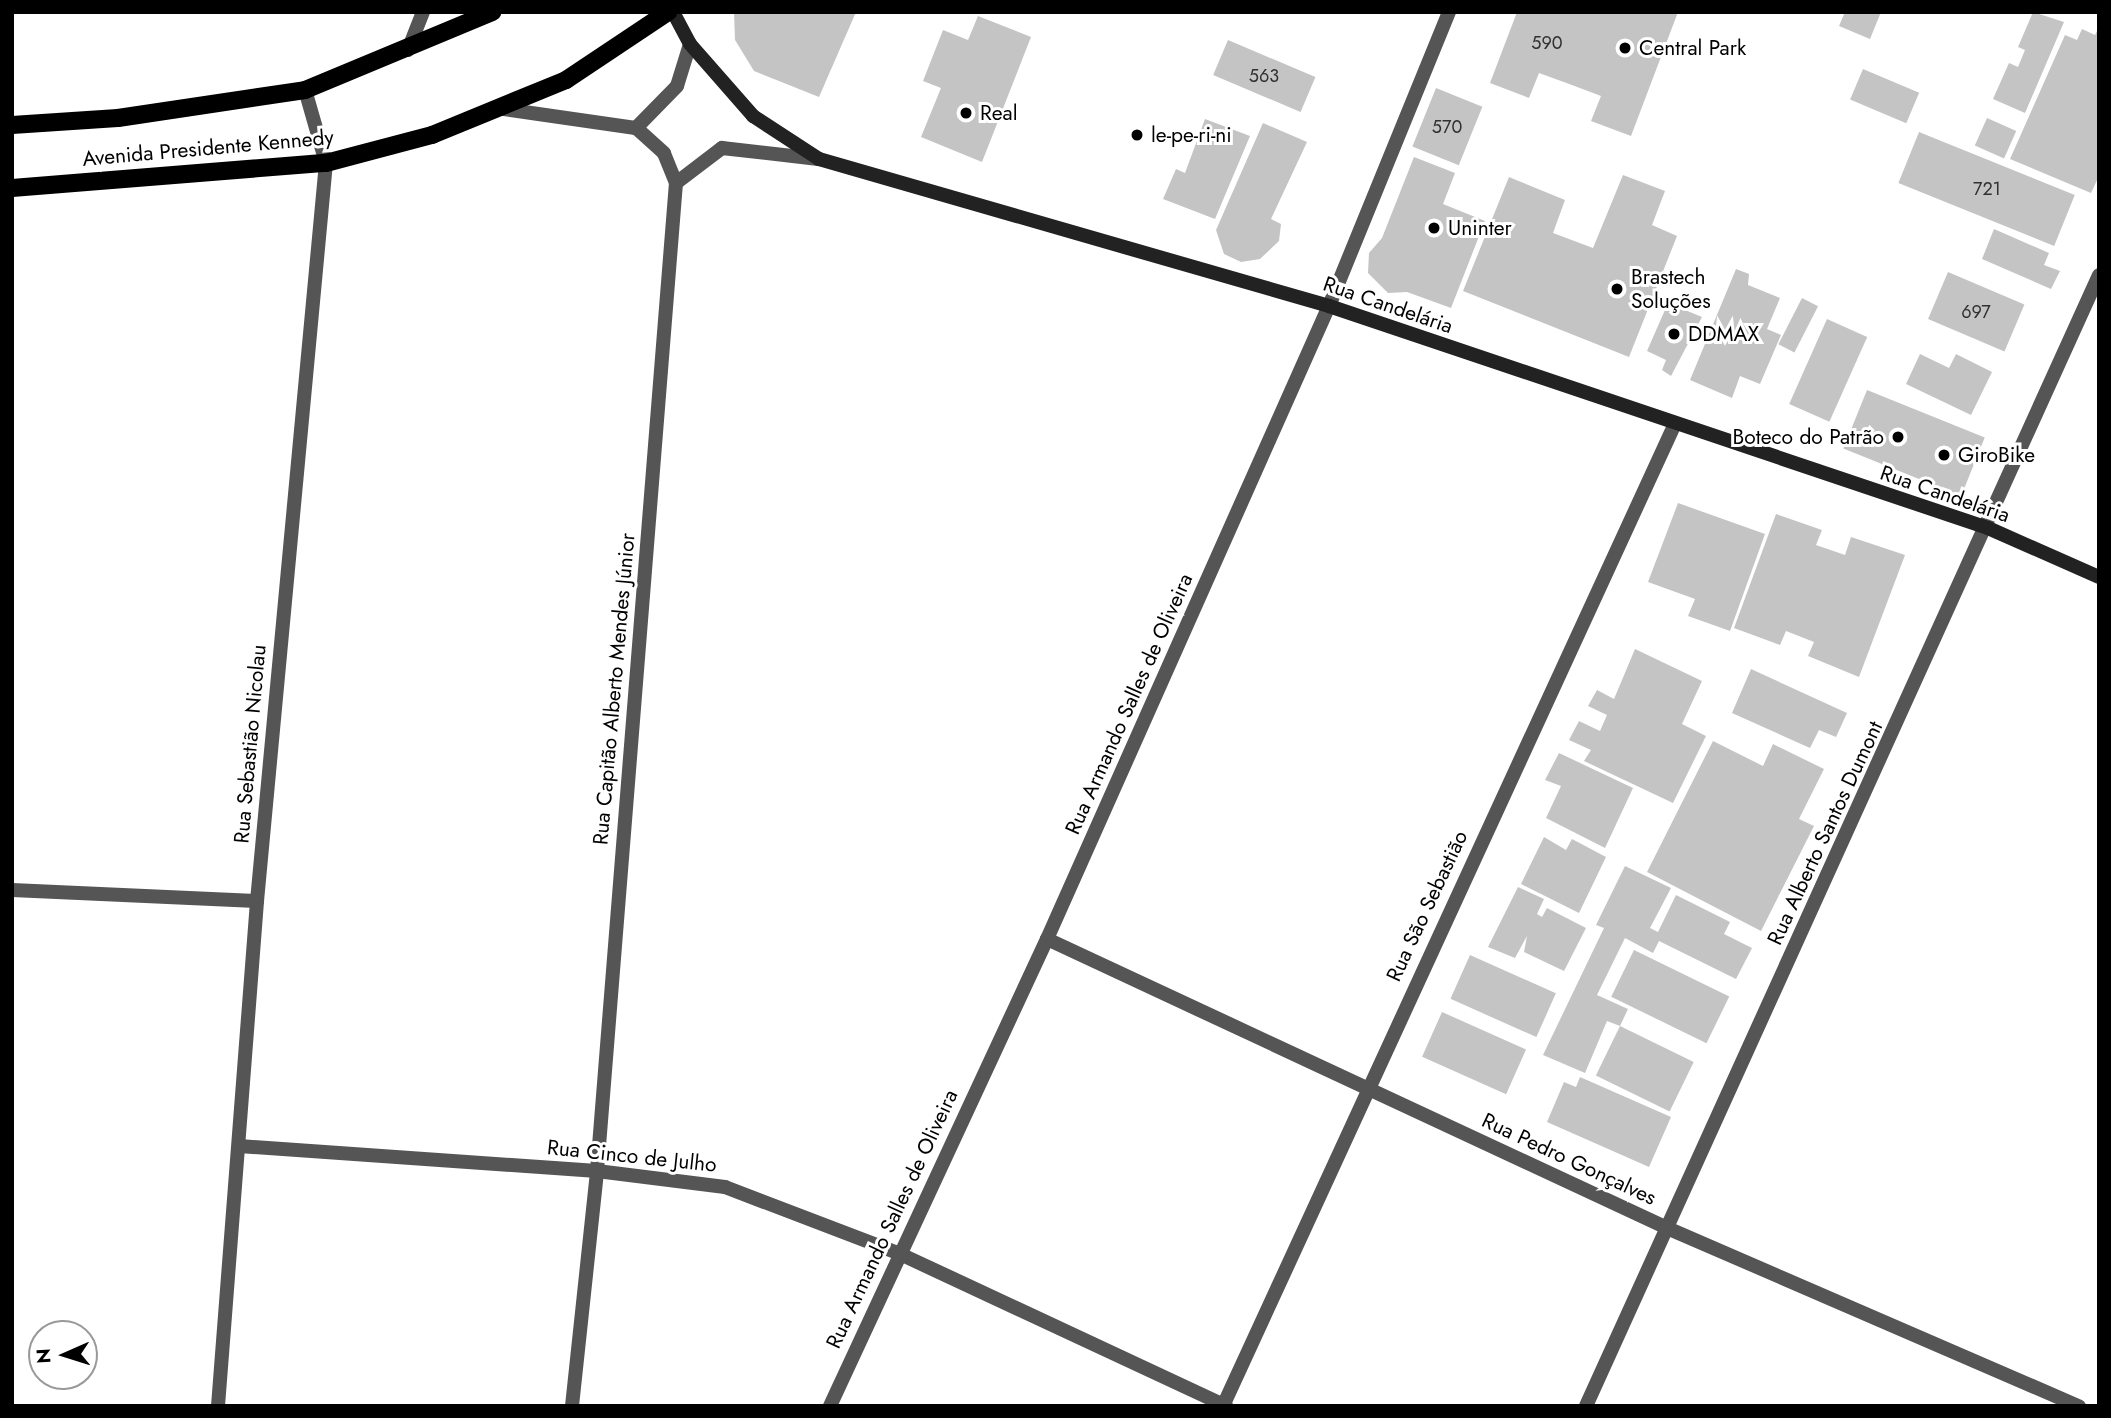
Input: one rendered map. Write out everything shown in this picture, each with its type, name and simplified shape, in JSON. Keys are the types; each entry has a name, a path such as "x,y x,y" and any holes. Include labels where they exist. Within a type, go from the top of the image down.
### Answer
{"main road":[{"name":"Avenida Presidente Kennedy","path":"12,125 118,118 305,90 408,50 492,12"},
{"name":"Avenida Presidente Kennedy","path":"12,188 326,163 432,135 566,80 670,12"}],"street":[{"path":"408,50 423,12"},
{"path":"497,108 636,128 677,86 690,44 670,12"},
{"name":"Rua Armando Salles de Oliveira","path":"830,1406 898,1253 1047,939 1329,306 1449,12"},
{"name":"Rua Candelária","path":"690,44 753,116 819,159 1329,306 1674,426 1988,528 2099,577"},
{"name":"Rua Sebastião Nicolau","path":"218,1406 257,901 326,163 305,90"},
{"name":"Rua Capitão Alberto Mendes Júnior","path":"572,1406 597,1171 676,183 664,153 636,128"},
{"path":"676,183 722,148 754,147 819,159"},
{"name":"Rua Alberto Santos Dumont","path":"1586,1406 1988,528 2099,275"},
{"name":"Rua São Sebastião","path":"1224,1405 1366,1087 1674,426"},
{"path":"12,890 257,901"},
{"name":"Rua Pedro Gonçalves","path":"1047,939 1667,1228 2079,1406"},
{"name":"Rua Cinco de Julho","path":"239,1146 597,1171 724,1187 898,1253 1224,1405"}],"building":[{"path":"734,12 856,12 819,97 754,71 735,40"},
{"path":"1517,12 1678,12 1631,136 1591,121 1601,96 1572,85 1539,73 1529,98 1490,83"},
{"path":"1845,12 1881,12 1870,39 1839,26"},
{"path":"2033,12 2064,22 2025,113 1993,99 2009,63 2018,67 2025,50 2018,47"},
{"name":"Real","path":"978,16 1031,37 982,162 921,137 941,88 923,81 943,30 968,40"},
{"path":"2099,27 2099,176 2091,193 2010,159 2065,35 2077,40 2082,29 2095,35"},
{"path":"1228,40 1315,77 1301,112 1213,75"},
{"path":"1863,69 1919,93 1906,123 1850,99"},
{"path":"1436,88 1482,107 1459,165 1412,146"},
{"path":"1987,118 2016,131 2004,158 1975,145"},
{"path":"1205,119 1250,136 1215,219 1163,199 1176,169 1185,173"},
{"path":"1263,123 1307,142 1271,219 1281,224 1279,241 1260,259 1241,262 1224,254 1216,230"},
{"path":"1919,132 2075,195 2054,246 1898,183"},
{"name":"Uninter","path":"1414,157 1455,173 1443,204 1485,221 1451,308 1407,292 1388,293 1368,273 1369,253 1382,238"},
{"path":"1623,175 1665,191 1652,225 1677,236 1629,357 1463,291 1509,177 1565,200 1553,233 1593,248"},
{"path":"1994,229 2049,253 2044,265 2060,271 2051,289 1982,259"},
{"path":"1736,269 1749,274 1748,285 1780,298 1767,329 1781,335 1760,384 1740,376 1732,398 1690,380"},
{"path":"1948,272 2024,304 2004,351 1928,319"},
{"path":"1802,298 1818,306 1794,353 1778,344"},
{"name":"DDMAX","path":"1668,303 1702,317 1671,376 1662,370 1666,360 1647,351"},
{"path":"1827,319 1867,337 1829,422 1789,404"},
{"path":"1920,354 1949,368 1956,354 1992,372 1971,415 1906,384"},
{"path":"1867,390 1985,438 1961,496 1843,448"},
{"path":"1678,503 1765,534 1730,631 1688,616 1695,599 1648,582"},
{"path":"1776,514 1822,530 1816,545 1845,555 1851,537 1905,555 1859,677 1808,656 1814,642 1786,631 1780,645 1734,628"},
{"path":"1635,649 1702,681 1682,724 1706,736 1673,803 1584,761 1591,750 1569,740 1579,721 1600,731 1607,715 1588,706 1597,690 1614,699"},
{"path":"1751,669 1847,713 1836,737 1819,730 1810,748 1732,713"},
{"path":"1713,741 1763,766 1773,744 1824,769 1799,819 1814,826 1761,931 1647,872"},
{"path":"1559,753 1633,788 1605,848 1546,818 1561,786 1545,780"},
{"path":"1544,837 1566,850 1572,839 1606,857 1579,913 1521,884"},
{"path":"1625,866 1671,888 1650,928 1658,932 1676,895 1730,922 1724,934 1752,948 1736,979 1659,941 1653,953 1625,938 1597,995 1628,1009 1620,1026 1607,1021 1585,1073 1543,1055 1604,928 1596,925"},
{"path":"1518,887 1544,899 1537,914 1542,917 1547,908 1586,928 1564,971 1524,952 1527,936 1515,958 1488,947"},
{"path":"1634,950 1729,996 1706,1043 1611,997"},
{"path":"1470,955 1556,993 1536,1037 1450,999"},
{"path":"1442,1012 1526,1049 1506,1094 1422,1057"},
{"path":"1620,1026 1694,1062 1670,1111 1596,1075"},
{"path":"1580,1077 1671,1117 1649,1167 1547,1122 1564,1082 1576,1087"}],"place":[{"name":"Central Park","path":"1625,48"},
{"name":"Real","path":"966,113"},
{"name":"le-pe-ri-ni","path":"1137,135"},
{"name":"Uninter","path":"1434,228"},
{"name":"Brastech Soluções","path":"1617,289"},
{"name":"DDMAX","path":"1674,334"},
{"name":"Boteco do Patrão","path":"1898,437"},
{"name":"GiroBike","path":"1944,455"}]}
